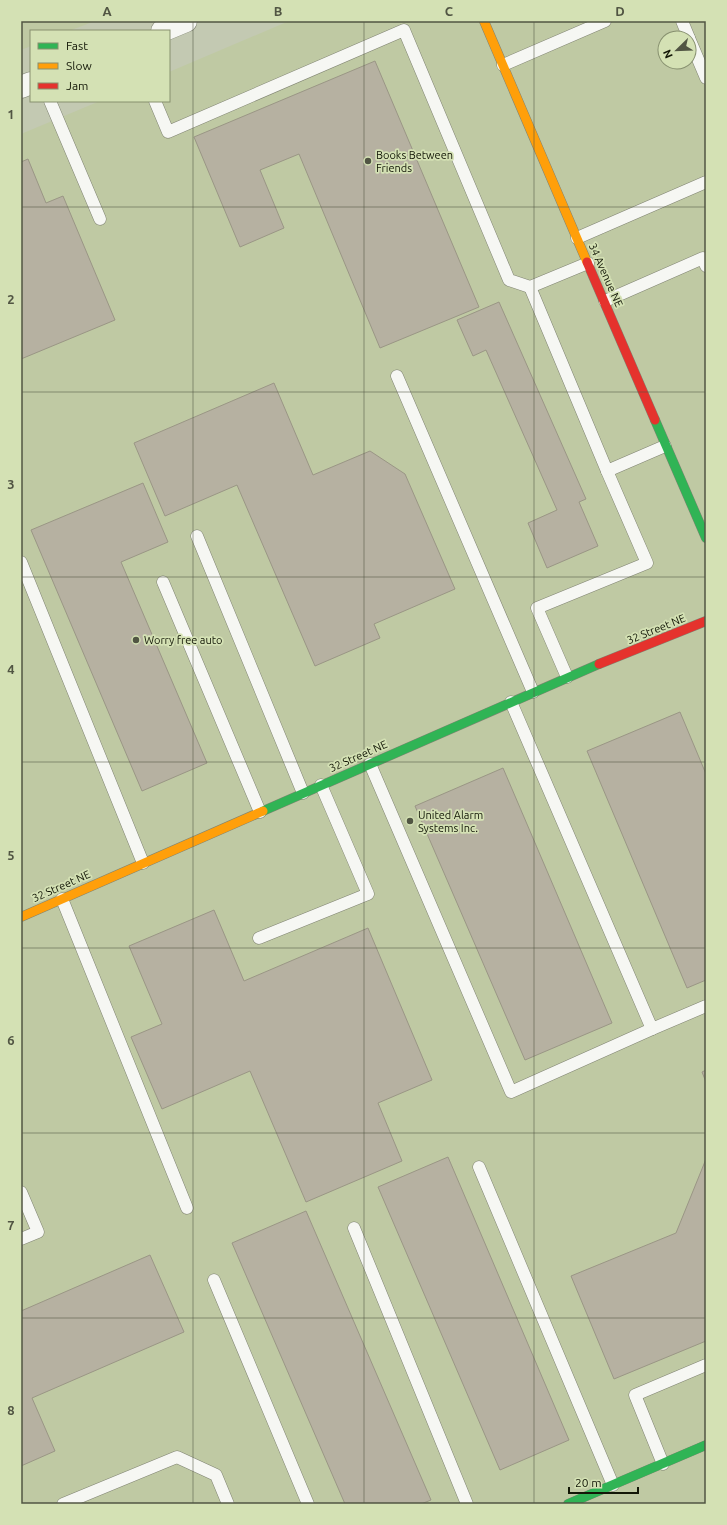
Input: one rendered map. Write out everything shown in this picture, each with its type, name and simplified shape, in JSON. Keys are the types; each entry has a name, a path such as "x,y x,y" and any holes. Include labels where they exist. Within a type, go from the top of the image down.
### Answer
{"street":[{"path":"164,30 186,21"},
{"name":"34 Avenue NE","path":"484,21 605,301 665,446 706,538"},
{"name":"32 Street NE","path":"22,912 62,899 533,692 706,621"},
{"path":"571,1503 706,1445"}],"lane":[{"path":"503,65 605,21"},
{"path":"155,102 168,132 404,30 509,280 530,286 588,263"},
{"path":"697,57 706,78"},
{"path":"50,102 100,219"},
{"path":"577,238 706,182"},
{"path":"605,301 703,258 706,266"},
{"path":"530,286 607,470 648,563 537,608 567,678"},
{"path":"398,376 533,692"},
{"path":"607,470 665,446"},
{"path":"197,536 303,793"},
{"path":"21,562 143,863"},
{"path":"163,582 260,812"},
{"path":"511,702 652,1029"},
{"path":"370,764 512,1092 706,1006"},
{"path":"259,938 368,894 321,785"},
{"path":"62,899 187,1208"},
{"path":"479,1167 613,1485"},
{"path":"21,1192 38,1232 21,1239"},
{"path":"354,1228 467,1504"},
{"path":"214,1280 308,1504"},
{"path":"663,1464 635,1395 706,1365"},
{"path":"62,1504 177,1457 216,1475 228,1504"}],"shaded area":[{"path":"21,21 95,21 72,30 30,30 30,46 21,50"},
{"path":"289,21 706,21 706,1504 21,1504 21,134 98,102 170,102 170,72"}],"building":[{"path":"375,61 479,307 380,348 299,154 260,170 284,228 240,247 194,137"},
{"path":"28,159 46,203 63,196 115,320 21,359 21,162"},
{"path":"499,302 586,499 579,502 598,546 547,568 528,523 557,510 486,350 473,356 457,320"},
{"path":"274,383 313,475 370,451 405,474 455,589 374,624 380,638 315,666 237,485 165,516 134,443"},
{"path":"143,483 168,542 121,562 207,763 142,791 31,530"},
{"path":"680,712 706,774 706,980 687,988 587,751"},
{"path":"503,768 612,1023 525,1060 415,806"},
{"path":"214,910 244,981 368,928 432,1080 378,1103 402,1161 306,1202 250,1071 162,1109 131,1037 162,1024 129,946"},
{"path":"706,1070 706,1082 702,1072"},
{"path":"448,1157 569,1440 500,1470 378,1187"},
{"path":"706,1159 706,1341 614,1379 571,1276 676,1233"},
{"path":"306,1211 431,1500 421,1504 345,1504 232,1243"},
{"path":"150,1255 184,1332 32,1398 55,1451 21,1466 21,1311"}],"traffic: fast":[{"path":"655,420 706,538"},
{"path":"263,811 599,664"},
{"path":"568,1504 706,1445"}],"traffic: slow":[{"path":"484,21 587,262"},
{"path":"21,917 263,811"}],"traffic: jam":[{"path":"587,262 655,420"},
{"path":"599,664 706,621"}],"place":[{"name":"Books Between Friends","path":"368,161"},
{"name":"Worry free auto","path":"136,640"},
{"name":"United Alarm Systems Inc.","path":"410,821"}]}
